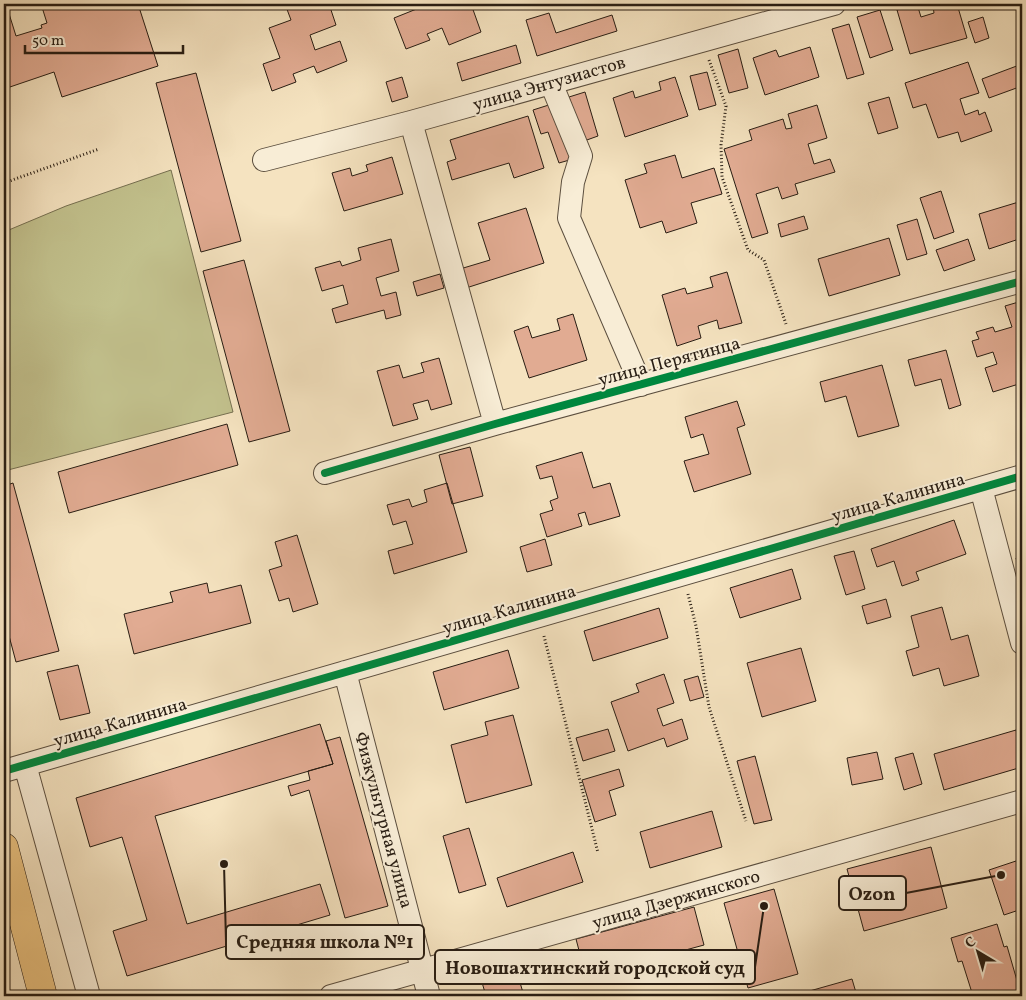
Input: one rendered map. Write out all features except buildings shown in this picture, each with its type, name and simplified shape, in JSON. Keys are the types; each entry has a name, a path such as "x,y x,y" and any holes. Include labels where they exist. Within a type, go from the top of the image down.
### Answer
{"main road":[{"path":"4,847 43,996"}],"street":[{"name":"улица Энтузиастов","path":"264,160 411,122 834,4"},
{"path":"551,83 581,156 573,182 569,218 641,385"},
{"path":"411,122 495,424"},
{"name":"улица Перятинца","path":"325,473 495,424 1022,281"},
{"name":"улица Калинина","path":"14,768 1022,476"},
{"path":"981,488 1022,643"},
{"name":"Физкультурная улица","path":"345,672 429,996"},
{"path":"14,768 90,996"},
{"name":"улица Дзержинского","path":"331,996 1022,802"}],"path":[{"path":"702,41 726,106 721,144 722,178 748,250 764,260 793,343"},
{"path":"4,183 99,148"},
{"path":"684,574 696,626 709,707 746,821"},
{"path":"539,616 598,853"}],"shaded area":[{"path":"171,170 233,412 4,471 4,232 66,206"}],"cycle path":[{"path":"325,473 495,424 1022,281"},
{"path":"4,771 1022,476"}],"place":[{"name":"Средняя школа №1","path":"224,864"},
{"name":"Ozon","path":"1001,875"},
{"name":"Новошахтинский городской суд","path":"764,906"}]}
